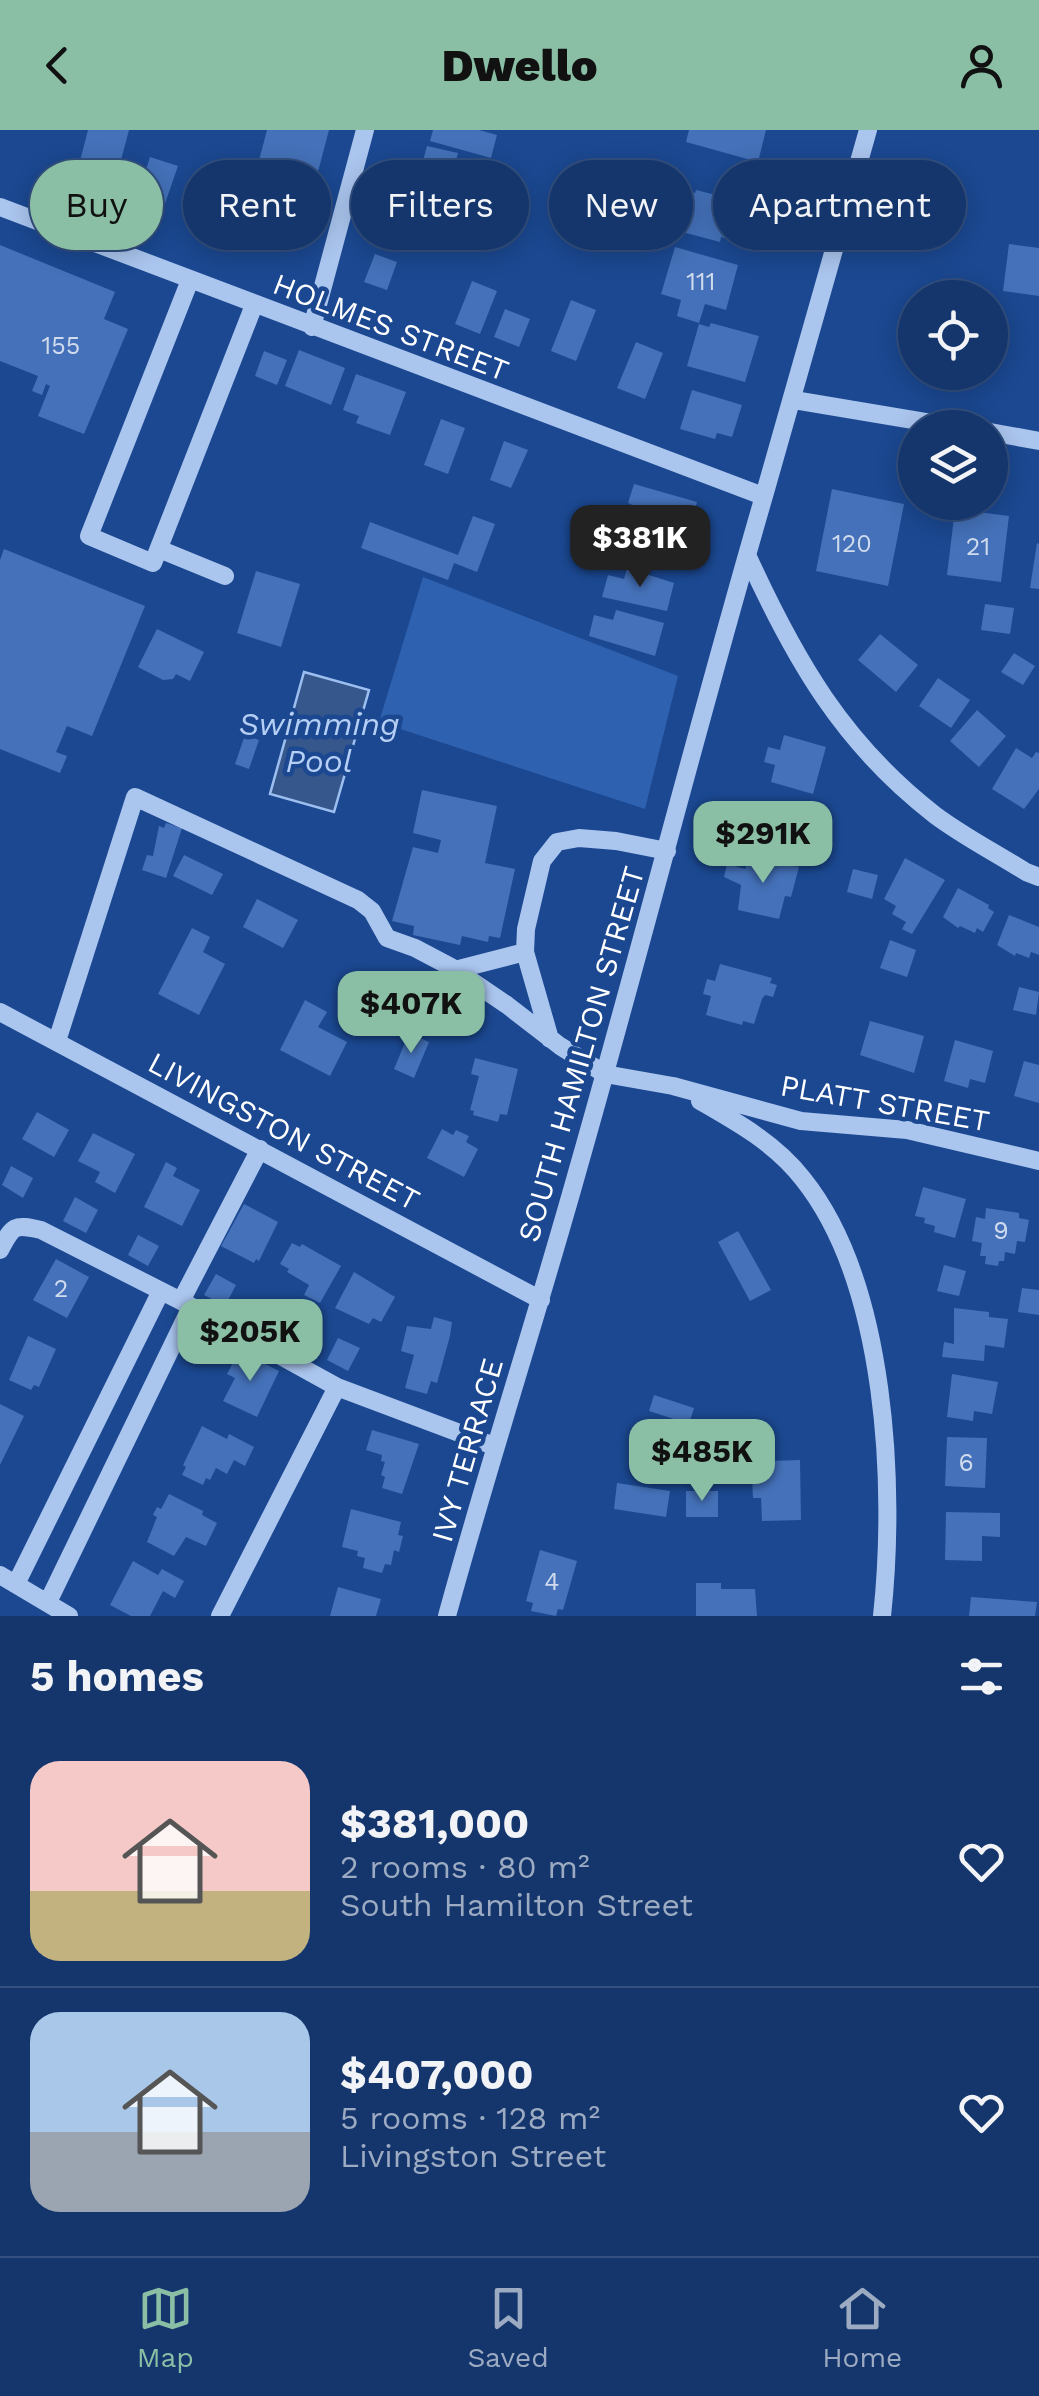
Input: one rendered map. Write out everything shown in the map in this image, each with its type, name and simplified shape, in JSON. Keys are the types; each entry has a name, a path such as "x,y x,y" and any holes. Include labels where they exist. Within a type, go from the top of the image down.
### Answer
{"street":[{"path":"312,327 365,130"},
{"name":"SOUTH HAMILTON STREET","path":"541,1300 868,130"},
{"name":"HOLMES STREET","path":"0,207 764,496"},
{"path":"190,280 89,536 154,562 254,304"},
{"path":"794,400 898,417"},
{"path":"1008,435 1039,440"},
{"path":"159,550 225,576"},
{"path":"748,557 808,677 863,748 935,815 1039,877"},
{"path":"57,1041 135,796 358,900 372,911 387,938 455,970 605,1074"},
{"path":"550,1038 525,952 526,929 542,861 557,842 579,838 666,851"},
{"path":"455,970 525,952"},
{"name":"LIVINGSTON STREET","path":"0,1012 541,1300"},
{"name":"PLATT STREET","path":"605,1074 673,1086 801,1121 907,1130 1039,1161"},
{"path":"673,1086 750,1129 802,1178 829,1218 854,1278 870,1340 884,1440 889,1533 882,1616"},
{"path":"48,1602 260,1149"},
{"path":"0,1250 11,1229 19,1226 42,1230 336,1387 494,1446"},
{"path":"69,1616 8,1580 161,1292"},
{"name":"IVY TERRACE","path":"447,1616 494,1446 541,1300"},
{"path":"220,1616 336,1387"}],"shaded area":[{"path":"423,577 678,676 645,809 379,722"}],"water":[{"name":"Swimming Pool","path":"304,672 369,690 334,812 270,794"}],"building":[{"path":"88,130 129,130 121,160 80,160"},
{"path":"267,130 329,130 321,160 259,160"},
{"path":"433,130 479,130 497,135 491,158 430,141"},
{"path":"689,130 766,130 758,160 686,142"},
{"path":"427,146 458,153 456,160 423,160"},
{"path":"163,161 178,166 163,209"},
{"path":"696,190 713,194 713,240 693,235"},
{"path":"1009,244 1039,248 1039,296 1008,292 1008,280 1004,280"},
{"path":"0,245 115,292 104,319 128,329 84,434 38,416 50,386 46,384 42,395 32,391 38,376 0,361"},
{"path":"674,250 738,265 726,310 705,304 699,323 677,316 681,300 661,294"},
{"path":"375,254 397,262 387,290 364,282"},
{"path":"472,281 497,291 480,334 455,324"},
{"path":"571,300 596,310 576,361 551,351"},
{"path":"505,309 530,319 519,347 494,337"},
{"path":"711,323 759,336 745,382 687,366 699,324 709,327"},
{"path":"636,342 663,353 645,399 617,388"},
{"path":"299,350 345,368 331,405 285,386"},
{"path":"264,351 287,360 277,385 255,376"},
{"path":"356,374 406,392 390,435 356,423 359,416 343,410"},
{"path":"692,390 742,405 732,437 717,433 715,439 680,429"},
{"path":"441,419 465,428 448,474 424,465"},
{"path":"504,441 528,450 511,488 490,480"},
{"path":"634,484 697,502 689,530 639,520 642,509 628,503"},
{"path":"832,489 898,503 901,520 888,586 816,571"},
{"path":"473,516 495,524 477,572 454,563 448,580 361,548 370,522 458,555"},
{"path":"1009,516 1001,582 947,575 954,520 1008,520"},
{"path":"622,524 685,543 677,570 628,560 631,549 616,544"},
{"path":"1039,544 1039,589 1030,588"},
{"path":"4,549 145,606 92,736 67,726 56,752 67,756 60,773 0,749 0,560"},
{"path":"627,568 674,583 667,611 602,597 608,575 624,579"},
{"path":"256,571 300,584 281,647 237,633"},
{"path":"985,604 1014,608 1010,634 981,630"},
{"path":"616,610 664,623 655,656 589,636 594,615 613,620"},
{"path":"157,629 204,652 190,681 176,674 173,679 163,680 138,667"},
{"path":"880,634 918,665 896,692 858,660"},
{"path":"1014,653 1035,666 1023,685 1001,672"},
{"path":"938,678 970,700 951,728 919,706"},
{"path":"977,710 1006,736 979,767 950,741"},
{"path":"245,735 259,740 249,769 235,764"},
{"path":"784,735 826,747 813,794 771,782 775,765 764,762 768,747 780,750"},
{"path":"1016,748 1032,758 1039,753 1039,789 1024,809 992,789"},
{"path":"422,790 497,806 485,863 515,869 500,938 489,936 488,942 462,936 460,945 413,935 414,926 392,921 413,847 438,853 441,840 413,833"},
{"path":"166,823 182,828 166,878 142,870 147,855 153,856 159,826 164,828"},
{"path":"184,855 223,874 212,895 173,876"},
{"path":"751,857 799,867 791,897 785,896 779,919 738,910 741,885 724,877 727,864 745,869"},
{"path":"905,858 945,880 912,934 902,929 906,922 892,914 896,906 884,899"},
{"path":"853,869 878,875 872,899 847,892"},
{"path":"958,888 989,905 994,912 983,932 977,928 975,933 958,928 943,917"},
{"path":"257,899 298,920 283,948 243,927"},
{"path":"1009,915 1039,927 1039,955 1031,952 1029,958 1016,953 1015,956 997,945"},
{"path":"192,928 210,937 203,952 225,964 199,1015 158,994"},
{"path":"890,940 916,950 907,977 880,968"},
{"path":"720,964 772,978 770,983 777,985 773,997 765,995 762,999 754,1024 743,1021 742,1025 706,1015 711,996 703,994 707,979 715,981"},
{"path":"1019,987 1039,992 1036,1015 1013,1010"},
{"path":"305,1000 327,1012 318,1027 347,1042 330,1076 280,1050"},
{"path":"870,1021 924,1036 914,1073 860,1055"},
{"path":"409,1033 429,1042 414,1078 394,1069"},
{"path":"955,1040 993,1051 985,1083 970,1079 968,1088 944,1081"},
{"path":"475,1058 518,1069 507,1115 500,1114 498,1122 473,1115 470,1110 479,1076 471,1074"},
{"path":"1024,1061 1039,1065 1039,1103 1014,1096"},
{"path":"37,1112 69,1130 54,1157 22,1139"},
{"path":"442,1129 453,1135 456,1130 469,1136 466,1142 478,1149 464,1177 427,1158"},
{"path":"93,1133 135,1154 115,1193 95,1182 100,1172 78,1161"},
{"path":"166,1162 177,1168 173,1176 200,1190 182,1226 144,1207"},
{"path":"11,1166 33,1178 23,1198 2,1185"},
{"path":"923,1187 966,1199 955,1238 934,1232 935,1226 915,1216"},
{"path":"75,1197 98,1210 86,1233 63,1221"},
{"path":"244,1204 278,1222 259,1261 254,1263 221,1246"},
{"path":"986,1208 1019,1213 1019,1218 1029,1220 1025,1242 1017,1241 1015,1254 1005,1252 1004,1261 999,1261 998,1266 985,1264 986,1256 980,1256 982,1243 972,1241 976,1217 985,1219"},
{"path":"738,1231 771,1290 750,1301 718,1242"},
{"path":"138,1235 159,1246 148,1266 128,1255"},
{"path":"292,1243 300,1247 302,1244 341,1266 320,1303 304,1295 309,1285 280,1264"},
{"path":"56,1259 89,1277 67,1318 33,1300"},
{"path":"944,1265 966,1271 959,1296 937,1291"},
{"path":"354,1272 395,1297 381,1322 373,1318 369,1324 335,1308"},
{"path":"216,1274 236,1285 225,1306 204,1295"},
{"path":"1022,1288 1039,1290 1039,1315 1018,1312"},
{"path":"280,1307 301,1318 289,1341 268,1329"},
{"path":"954,1308 989,1312 989,1317 1008,1319 1004,1348 985,1345 984,1361 942,1357 944,1342 954,1344"},
{"path":"434,1317 452,1322 437,1383 431,1381 427,1394 405,1388 414,1355 401,1351 407,1326 431,1329"},
{"path":"28,1336 56,1349 39,1387 34,1385 31,1390 9,1380"},
{"path":"338,1338 360,1348 348,1371 327,1360"},
{"path":"239,1351 279,1371 257,1417 223,1401 235,1378 227,1374"},
{"path":"952,1374 998,1382 992,1414 974,1411 973,1421 947,1417"},
{"path":"654,1395 694,1408 689,1424 649,1411"},
{"path":"0,1404 24,1416 0,1465"},
{"path":"202,1426 254,1447 245,1466 234,1460 227,1474 216,1468 203,1485 182,1475"},
{"path":"372,1430 419,1444 402,1494 382,1488 385,1462 381,1461 382,1455 366,1450"},
{"path":"947,1437 987,1438 985,1488 945,1486"},
{"path":"800,1460 801,1520 762,1521 761,1498 753,1498 752,1479 738,1480 737,1462"},
{"path":"617,1483 670,1491 666,1517 614,1509"},
{"path":"686,1491 718,1491 718,1517 686,1517"},
{"path":"169,1494 203,1511 202,1515 217,1523 206,1546 186,1537 174,1556 147,1542 157,1517 153,1515"},
{"path":"351,1509 401,1522 399,1552 394,1550 391,1565 385,1564 382,1573 363,1568 365,1558 357,1556 358,1551 342,1547"},
{"path":"946,1512 1000,1513 1000,1537 982,1536 982,1561 945,1560"},
{"path":"540,1550 577,1561 563,1610 558,1609 556,1616 531,1611 533,1603 526,1601"},
{"path":"133,1561 158,1575 162,1569 184,1581 175,1598 163,1591 150,1616 131,1616 110,1605"},
{"path":"696,1583 721,1583 721,1589 755,1589 757,1616 696,1616"},
{"path":"338,1587 381,1599 376,1616 330,1616"},
{"path":"971,1597 1037,1602 1035,1616 969,1616"}]}
